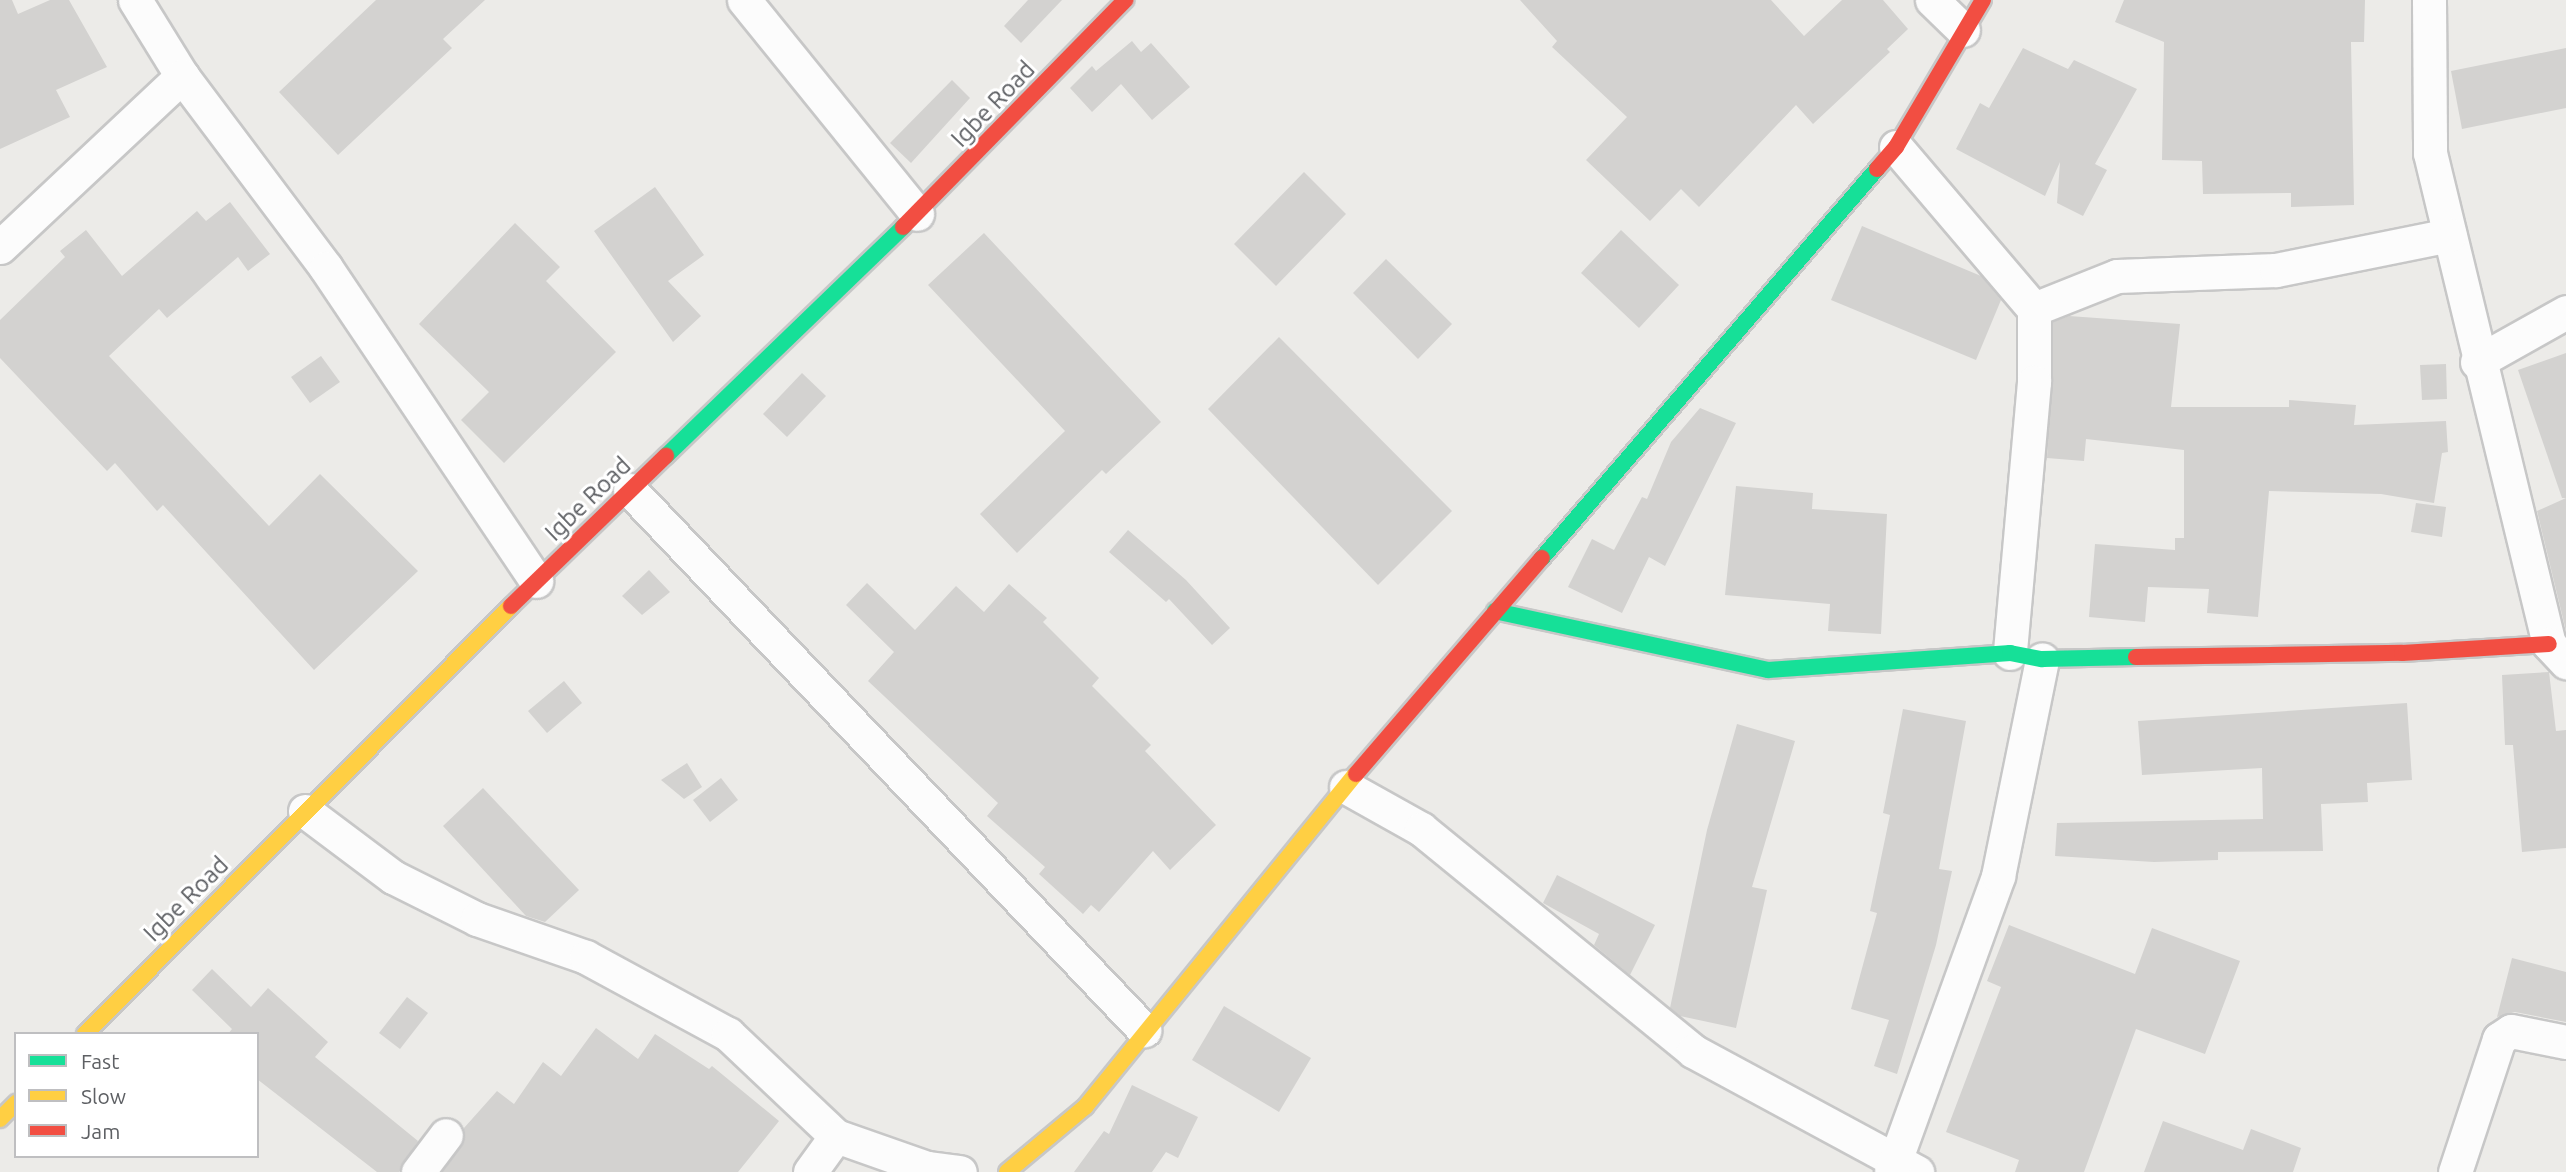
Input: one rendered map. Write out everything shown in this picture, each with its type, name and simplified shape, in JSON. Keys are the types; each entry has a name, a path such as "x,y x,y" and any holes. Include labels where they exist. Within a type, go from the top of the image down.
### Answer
{"street":[{"path":"135,0 182,76 326,268 536,581"},
{"path":"744,0 918,214"},
{"name":"Igbe Road","path":"87,1032 536,581 918,214 1125,0"},
{"path":"1932,0 1964,30"},
{"path":"1007,1172 1085,1107 1144,1030 1346,787 1896,147 1983,0"},
{"path":"1495,611 1768,670 2010,653 2042,659 2557,653 2477,362 2430,153 2429,0"},
{"path":"0,247 182,76"},
{"path":"1896,147 2034,309 2034,382 2010,653"},
{"path":"2034,309 2117,276 2276,270 2449,235"},
{"path":"2477,362 2566,312"},
{"path":"631,490 1144,1030"},
{"path":"1346,787 1421,829 1693,1051 1901,1168 1998,876 2042,659"},
{"path":"305,811 393,877 477,919 586,957 728,1034 836,1136 927,1168 960,1172"},
{"path":"2455,1172 2499,1039 2511,1031 2566,1042"},
{"path":"0,1119 14,1105"},
{"path":"418,1172 446,1135"},
{"path":"810,1172 836,1136"}],"building":[{"path":"0,0 12,0 18,14 50,0 69,0 107,67 56,90 70,117 0,149"},
{"path":"376,0 485,0 443,39 452,48 338,155 279,92"},
{"path":"1028,0 1062,0 1021,43 1004,26"},
{"path":"1520,0 1771,0 1804,36 1842,0 1883,0 1908,29 1887,49 1890,52 1813,124 1796,105 1699,207 1681,189 1650,221 1586,160 1627,117 1552,47 1557,41"},
{"path":"2124,0 2365,0 2364,42 2351,42 2354,205 2291,207 2291,193 2203,194 2202,161 2162,160 2164,42 2115,22"},
{"path":"1132,41 1141,52 1151,43 1190,87 1152,120 1121,84 1092,112 1070,88 1092,66 1096,71"},
{"path":"2023,48 2068,69 2074,60 2137,89 2095,164 2107,170 2083,216 2057,203 2060,162 2045,196 1956,149 1980,103 1989,108"},
{"path":"2566,48 2566,108 2462,129 2451,71"},
{"path":"952,80 970,98 911,163 890,143"},
{"path":"1304,172 1346,214 1276,286 1234,244"},
{"path":"655,187 704,255 668,281 701,316 673,342 594,231"},
{"path":"230,202 270,254 248,271 238,257 167,318 159,309 109,356 269,526 320,474 418,571 314,670 163,505 157,511 115,463 107,471 0,358 0,320 65,257 60,251 86,230 122,276 197,211 206,221"},
{"path":"515,223 560,267 546,281 616,352 504,463 461,420 489,392 419,324"},
{"path":"1862,226 1981,276 2001,300 1976,360 1831,300"},
{"path":"1621,230 1679,285 1639,328 1581,273"},
{"path":"984,233 1161,422 1106,474 1102,470 1017,553 980,514 1065,431 928,285"},
{"path":"1386,259 1452,324 1418,359 1353,293"},
{"path":"2069,316 2180,324 2171,407 2289,407 2289,400 2356,405 2354,425 2446,421 2448,452 2442,453 2434,503 2381,494 2269,491 2258,617 2207,613 2209,589 2148,587 2145,622 2089,617 2095,544 2175,550 2175,538 2184,538 2184,450 2086,439 2084,461 2047,458 2053,322"},
{"path":"1279,337 1452,511 1378,585 1208,409"},
{"path":"2566,353 2566,498 2562,498 2518,370"},
{"path":"321,356 340,382 310,403 291,377"},
{"path":"2446,364 2447,399 2422,400 2420,365"},
{"path":"802,373 826,396 787,437 763,414"},
{"path":"1700,408 1736,423 1665,566 1649,557 1622,613 1568,587 1592,539 1614,550 1642,497 1647,499 1671,442"},
{"path":"1736,486 1813,493 1812,509 1887,514 1881,634 1828,631 1830,604 1725,595"},
{"path":"2566,498 2566,631 2537,511"},
{"path":"2416,503 2446,507 2442,537 2411,532"},
{"path":"1128,530 1186,580 1230,628 1212,645 1169,599 1166,602 1109,552"},
{"path":"649,570 670,592 642,615 622,596"},
{"path":"867,583 915,630 956,586 984,612 1009,584 1047,618 1043,622 1099,678 1092,686 1151,745 1145,751 1216,825 1170,870 1153,851 1099,912 1091,905 1083,914 1039,874 1045,867 987,816 998,803 868,681 894,652 846,605"},
{"path":"2549,672 2556,731 2566,730 2566,848 2522,852 2513,745 2505,745 2502,675"},
{"path":"564,681 582,703 547,733 528,711"},
{"path":"2407,703 2412,780 2367,783 2368,802 2321,804 2323,851 2218,852 2218,860 2154,862 2055,856 2057,823 2263,819 2262,768 2142,775 2138,721"},
{"path":"1903,709 1966,721 1939,869 1952,871 1936,945 1897,1074 1874,1066 1889,1020 1851,1009 1877,913 1870,911 1890,815 1883,813"},
{"path":"1737,724 1795,741 1752,887 1767,890 1736,1028 1680,1016 1670,1008 1707,830"},
{"path":"687,763 702,787 684,799 661,780"},
{"path":"721,778 738,800 710,822 693,800"},
{"path":"483,788 579,890 545,922 526,916 443,826"},
{"path":"1557,875 1655,925 1630,975 1594,945 1599,934 1543,903"},
{"path":"2009,925 2135,974 2152,928 2240,961 2205,1054 2136,1029 2084,1172 2015,1172 2019,1160 1946,1132 2001,987 1987,981"},
{"path":"2512,958 2566,972 2566,1022 2515,1012 2497,1017"},
{"path":"212,969 251,1007 268,988 328,1042 315,1057 418,1141 399,1172 377,1172 259,1081 259,1032 230,1032 232,1029 192,990"},
{"path":"407,997 428,1013 400,1049 379,1033"},
{"path":"1224,1006 1311,1058 1279,1112 1192,1060"},
{"path":"596,1028 638,1059 655,1034 709,1069 712,1066 779,1121 738,1172 442,1172 462,1146 464,1128 497,1091 514,1104 543,1062 561,1076"},
{"path":"1132,1085 1198,1117 1178,1158 1166,1152 1152,1172 1074,1172 1104,1131 1109,1134"},
{"path":"2163,1121 2243,1150 2251,1129 2301,1148 2293,1172 2144,1172"}],"traffic: fast":[{"path":"1542,558 1877,169"},
{"path":"666,456 903,227"},
{"path":"1495,611 1768,670 2010,653 2042,659 2136,657"}],"traffic: slow":[{"path":"87,1032 511,606"},
{"path":"1007,1172 1085,1107 1356,774"},
{"path":"0,1119 14,1105"}],"traffic: jam":[{"path":"903,227 1125,0"},
{"path":"1877,169 1896,147 1983,0"},
{"path":"511,606 666,456"},
{"path":"1356,774 1542,558"},
{"path":"2136,657 2402,653 2549,644"}]}
